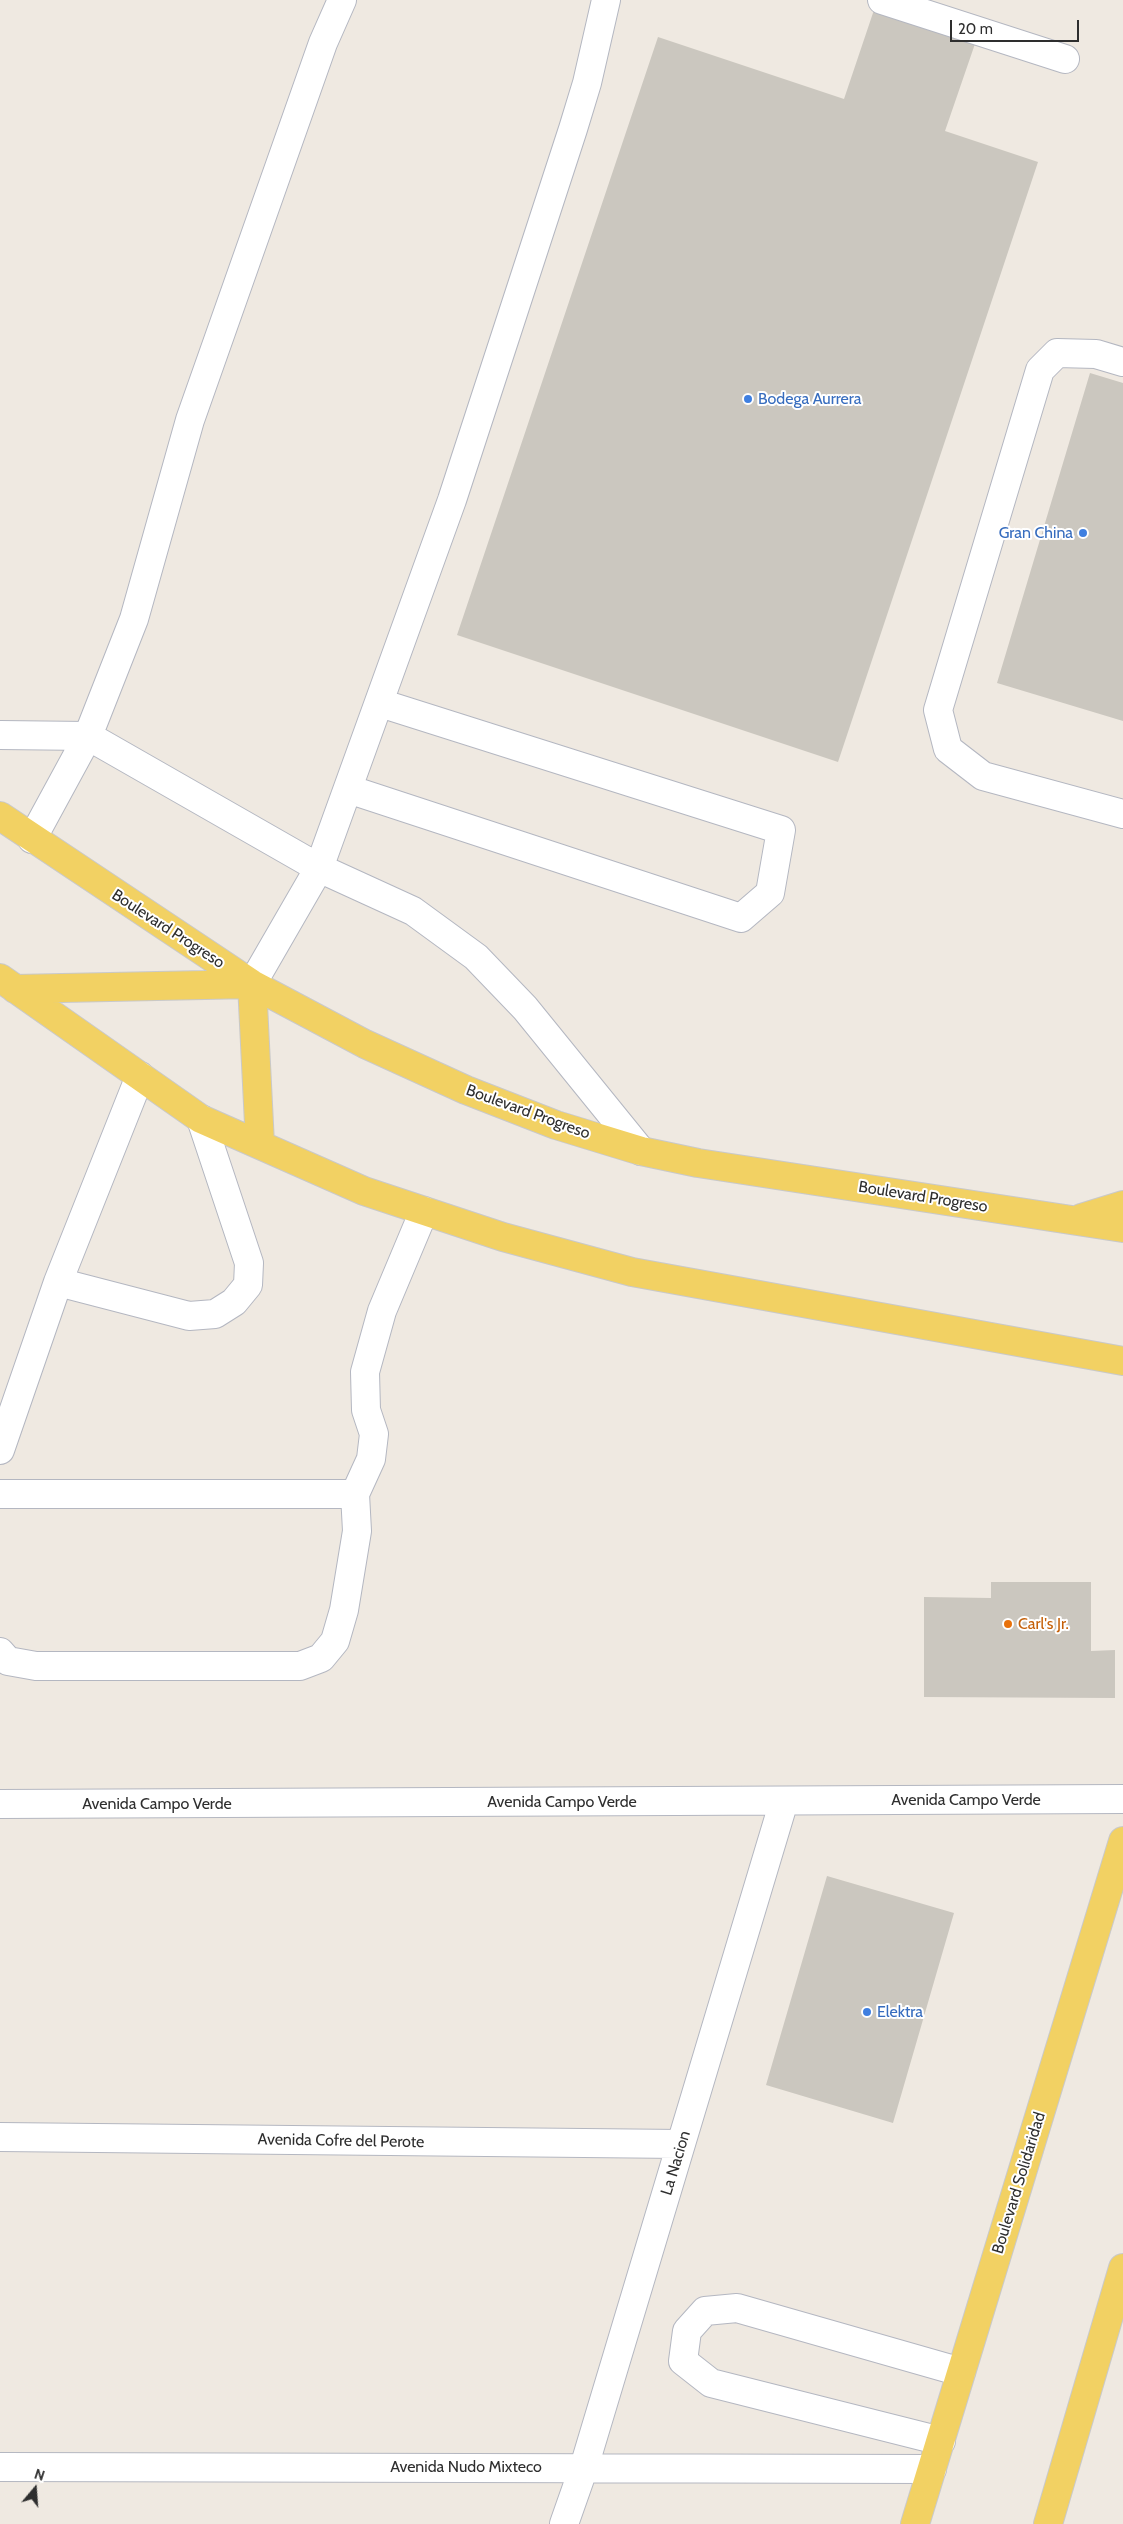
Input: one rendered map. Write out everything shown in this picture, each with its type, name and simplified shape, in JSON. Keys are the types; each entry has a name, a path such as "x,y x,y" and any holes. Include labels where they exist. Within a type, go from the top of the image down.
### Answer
{"main road":[{"name":"Boulevard Progreso","path":"0,816 252,984 365,1044 466,1090 556,1125 641,1151 698,1163 1123,1228"},
{"path":"7,984 252,984 260,1144"},
{"path":"7,984 201,1118 364,1191 503,1237 632,1272 1123,1362"},
{"path":"1073,1220 1123,1206"},
{"name":"Boulevard Solidaridad","path":"914,2524 941,2441 1123,1841"},
{"path":"1048,2524 1123,2268"}],"street":[{"path":"32,839 88,736 134,619 190,420 323,43 342,0"},
{"path":"252,984 319,868 380,703 452,500 573,128 606,0"},
{"path":"882,0 1066,59"},
{"path":"1123,362 1096,354 1057,353 1040,370 938,710 948,749 983,776 1123,814"},
{"path":"348,789 741,918 770,893 781,830 380,703"},
{"path":"0,735 88,736 319,868 413,911 476,957 525,1008 641,1151"},
{"path":"0,1450 58,1282 140,1076"},
{"path":"58,1282 189,1316 215,1314 234,1302 248,1285 249,1263 201,1118"},
{"path":"0,1652 8,1662 36,1666 300,1666 321,1658 336,1641 344,1610 357,1531 355,1494 371,1459 374,1434 366,1410 365,1372 382,1311 424,1211"},
{"path":"0,1494 355,1494"},
{"name":"Avenida Campo Verde","path":"0,1804 1123,1799"},
{"name":"La Nacion","path":"564,2524 584,2467 784,1801"},
{"name":"Avenida Cofre del Perote","path":"0,2137 681,2144"},
{"path":"941,2441 711,2383 684,2361 686,2331 705,2311 737,2308 961,2372"},
{"name":"Avenida Nudo Mixteco","path":"0,2467 932,2469"}],"building":[{"name":"Bodega Aurrera","path":"876,4 977,38 945,131 1038,162 838,762 457,635 658,37 844,99"},
{"name":"Gran China","path":"1090,373 1123,383 1123,721 997,683"},
{"name":"Carl's Jr.","path":"991,1582 1091,1582 1091,1651 1115,1650 1115,1698 924,1697 924,1597 991,1598"},
{"path":"827,1876 954,1913 893,2123 766,2085"}],"place":[{"name":"Bodega Aurrera","path":"748,399"},
{"name":"Gran China","path":"1083,533"},
{"name":"Carl's Jr.","path":"1008,1624"},
{"name":"Elektra","path":"867,2012"}]}
